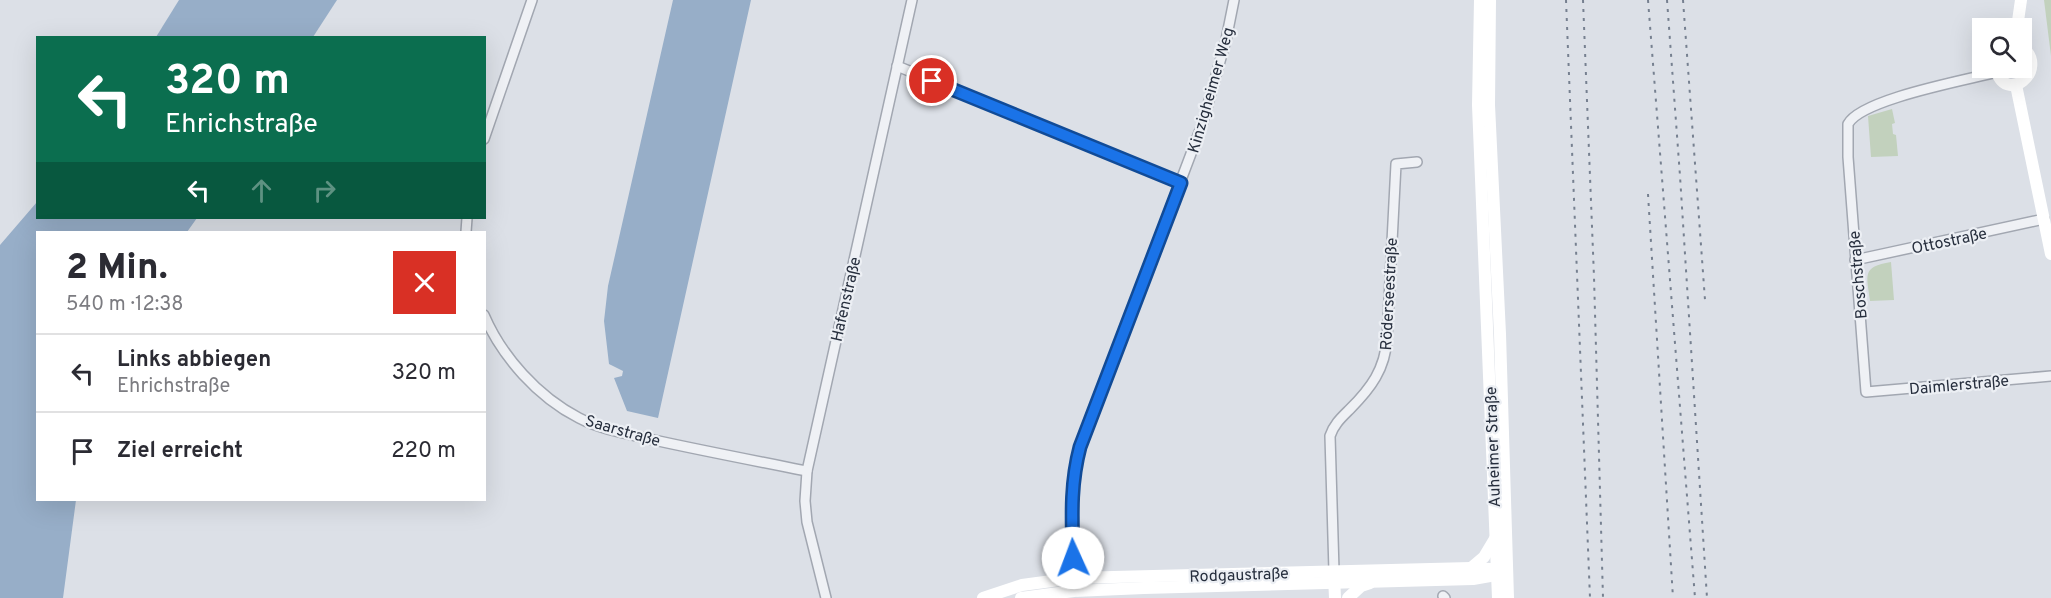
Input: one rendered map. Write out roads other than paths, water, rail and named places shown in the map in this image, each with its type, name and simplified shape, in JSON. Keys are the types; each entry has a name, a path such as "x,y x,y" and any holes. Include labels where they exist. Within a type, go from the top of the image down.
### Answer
{"main road":[{"name":"Auheimer Straße","path":"1480,0 1478,105 1492,296 1508,598"},
{"name":"Auheimer Straße","path":"1490,0 1489,105 1497,598"},
{"path":"2019,18 2022,0"},
{"path":"2032,59 2035,66 2032,73"},
{"path":"2000,78 2007,84 2016,85 2030,78"},
{"path":"2016,85 2051,254"},
{"path":"1496,536 1472,574 1497,598"},
{"path":"1507,558 1497,571 1508,583"},
{"name":"Rodgaustraße","path":"1334,576 1373,581 1472,574 1490,568 1497,571"},
{"name":"Rodgaustraße","path":"983,598 1022,585 1472,574"},
{"path":"1334,576 1335,598"},
{"path":"1348,598 1361,586 1373,581"},
{"name":"Rodgaustraße","path":"1021,598 1074,585"}],"street":[{"path":"486,133 532,0"},
{"name":"Hafenstraße","path":"826,598 807,522 805,501 807,471 912,0"},
{"name":"Kinzigheimer Weg","path":"1074,585 1071,500 1080,447 1181,183 1216,81 1234,0"},
{"path":"897,66 1181,183"},
{"name":"Boschstraße","path":"1866,392 1848,157 1847,129 1850,120 1858,113 1877,104 1972,76"},
{"name":"Röderseestraße","path":"1334,576 1330,436 1337,423 1369,389 1384,362 1387,348 1396,164 1418,162"},
{"name":"Ottostraße","path":"1855,260 2044,219"},
{"name":"Saarstraße","path":"486,319 501,345 519,369 544,393 578,418 615,431 807,471"},
{"name":"Daimlerstraße","path":"1866,392 2051,376"}],"water":[{"path":"179,0 337,0 314,36 157,36"},
{"path":"673,0 751,0 658,418 627,411 614,378 622,376 623,371 609,364 604,321 608,286"},
{"path":"36,203 36,219 196,219 188,231 36,231 36,501 76,501 63,598 0,598 0,245"}],"railway":[{"path":"1566,0 1590,598"},
{"path":"1583,0 1603,598"},
{"path":"1648,0 1695,598"},
{"path":"1667,0 1707,598"},
{"path":"1683,0 1705,300"},
{"path":"1648,194 1673,598"}]}
